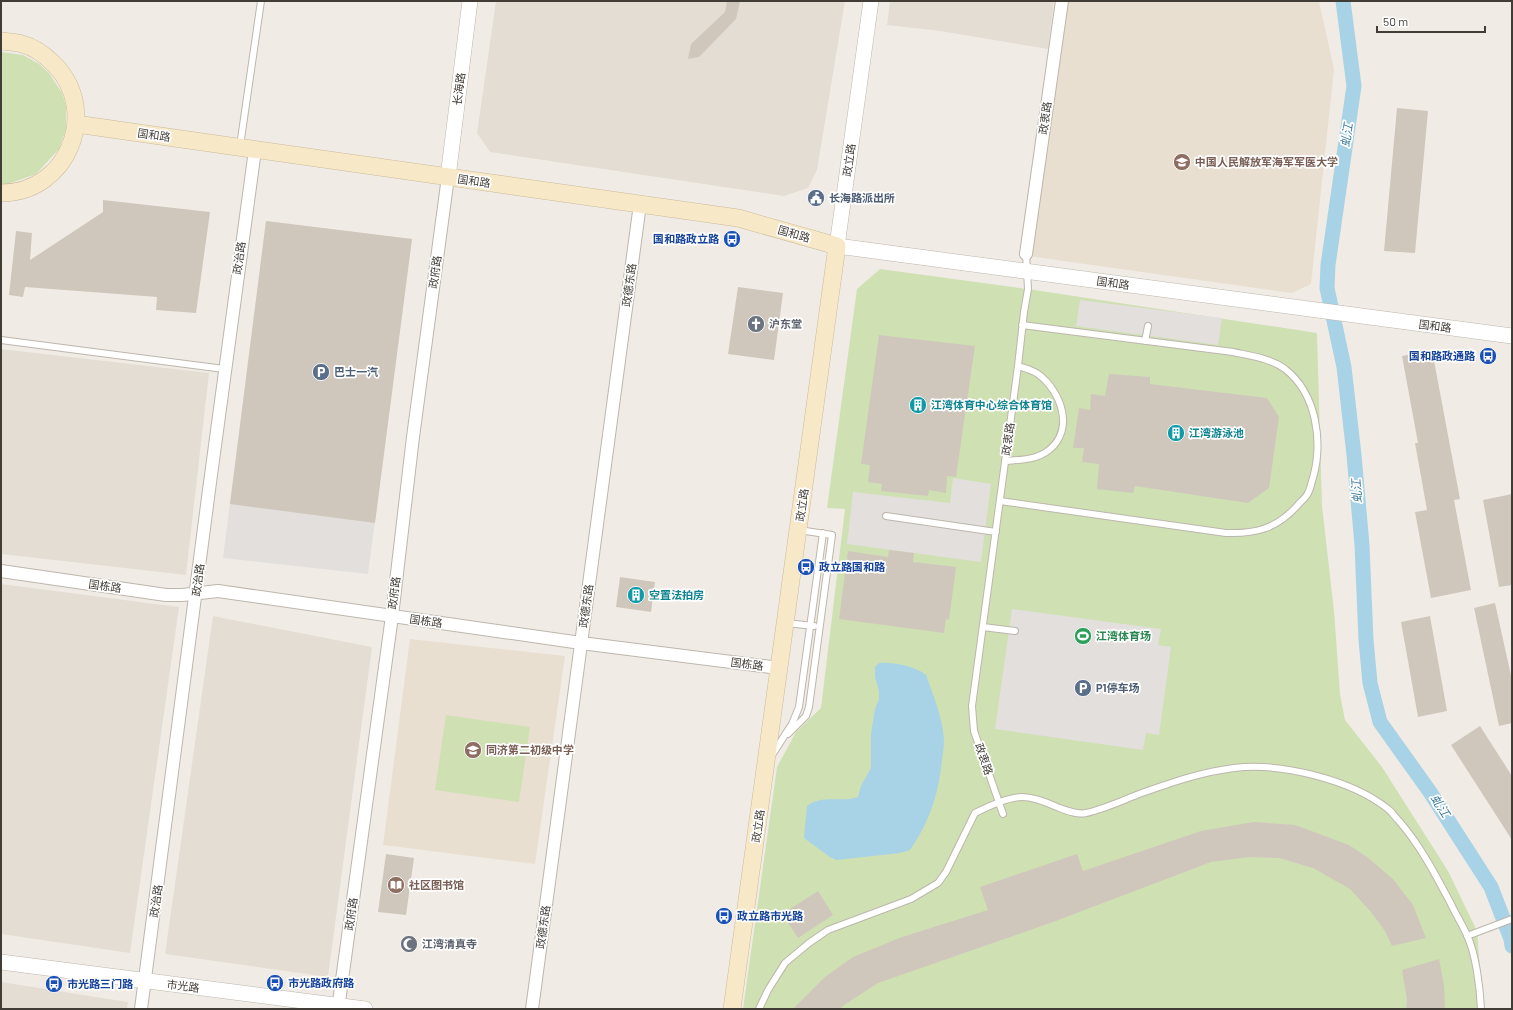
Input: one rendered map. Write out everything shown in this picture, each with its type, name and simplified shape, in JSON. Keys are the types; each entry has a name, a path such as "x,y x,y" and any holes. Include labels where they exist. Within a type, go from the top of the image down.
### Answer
{"main road":[{"path":"1,41 22,44 45,55 64,74 74,98 76,124 73,141 66,157 55,170 42,181 26,189 9,193 1,193"},
{"name":"国和路","path":"76,124 738,218 837,246"},
{"name":"政立路","path":"732,1009 837,246"}],"street":[{"name":"长海路","path":"448,177 470,1"},
{"name":"政立路","path":"837,246 871,1"},
{"name":"政衷路","path":"1026,254 1062,1"},
{"name":"政治路","path":"141,1009 224,369 247,149"},
{"name":"政府路","path":"339,1007 392,616 412,437 448,177"},
{"name":"政德东路","path":"532,1009 640,204"},
{"name":"国和路","path":"837,246 1512,336"},
{"name":"国栋路","path":"1,571 166,595 196,594 218,591 581,643 779,668"},
{"name":"市光路","path":"1,962 339,1007 364,1009"}],"lane":[{"path":"247,149 261,1"},
{"name":"政衷路","path":"1003,814 974,731 972,706 1028,289 1026,254"},
{"path":"1000,501 1226,533 1244,533 1263,530 1278,523 1293,510 1308,494 1317,456 1318,438 1315,420 1308,399 1298,382 1285,369 1264,358 1234,352 1022,325"},
{"path":"1145,341 1148,326"},
{"path":"1,340 224,369"},
{"path":"1005,461 1023,460 1039,456 1048,451 1055,444 1062,432 1064,417 1060,401 1052,387 1037,373 1018,366"},
{"path":"886,516 996,532"},
{"path":"782,740 806,716 809,707 832,535 799,530"},
{"path":"764,776 771,756 792,724 799,707 823,533"},
{"path":"786,623 820,626"},
{"path":"983,627 1015,631"},
{"path":"759,1009 768,990 785,963 809,943 828,930 911,899 938,883 946,872 975,813 1008,799 1022,797 1038,799 1068,811 1083,813 1097,810 1195,775 1236,768 1267,768 1309,774 1346,785 1368,795 1389,810 1409,833 1432,870 1467,936 1476,967 1482,1009"},
{"path":"1467,936 1512,919"}],"shaded area":[{"path":"496,1 845,1 817,170 808,188 784,196 490,152 477,133"},
{"path":"890,1 1054,1 1048,49 940,31 887,25"},
{"name":"中国人民解放军海军军医大学","path":"1064,1 1319,1 1334,69 1311,284 1292,293 1028,256"},
{"name":"巴士一汽","path":"266,221 412,239 368,574 223,558"},
{"path":"1080,300 1222,318 1218,345 1076,326"},
{"path":"1,349 209,373 186,575 1,554"},
{"path":"953,478 991,484 981,562 847,544 853,492 950,503"},
{"path":"1,584 179,607 130,953 1,934"},
{"name":"P1停车场","path":"1012,609 1161,629 1158,645 1171,647 1159,735 1146,733 1143,750 995,729"},
{"path":"213,616 372,647 328,977 165,954"},
{"name":"同济第二初级中学","path":"410,639 565,656 535,864 383,845"},
{"path":"1,982 128,1002 127,1009 1,1009"}],"green space":[{"path":"1,52 23,55 39,64 49,73 62,93 66,106 66,129 59,149 36,174 8,184 1,184"},
{"name":"江湾体育场","path":"880,269 1028,289 1317,333 1322,506 1334,611 1340,694 1345,720 1382,767 1448,871 1477,931 1483,1009 743,1009 777,767 796,732 821,708 845,509 827,508 857,289"},
{"path":"446,715 530,727 519,802 435,790"}],"water":[{"path":"879,663 904,665 916,669 926,675 942,723 944,747 939,783 928,817 910,850 900,853 836,860 804,838 807,806 819,800 852,799 858,797 861,786 871,768 871,734 875,709 879,699 879,691 875,677 875,667"}],"building":[{"path":"727,1 740,1 736,19 699,57 688,59 691,44 725,12"},
{"path":"1397,108 1428,111 1415,253 1384,251"},
{"path":"103,200 210,212 196,313 156,310 157,297 25,287 23,297 9,295 16,231 32,233 30,260 103,212"},
{"name":"巴士一汽","path":"266,221 412,239 375,523 230,504"},
{"name":"沪东堂","path":"738,287 783,293 774,360 728,354"},
{"name":"江湾体育中心综合体育馆","path":"879,335 975,346 956,477 947,476 946,493 929,490 928,496 881,491 882,484 868,482 870,465 861,464"},
{"path":"1432,350 1460,499 1454,500 1471,590 1431,598 1415,512 1427,510 1415,443 1418,443 1402,356"},
{"name":"江湾游泳池","path":"1109,374 1150,377 1150,384 1267,398 1279,417 1269,488 1248,503 1135,486 1133,493 1097,489 1099,464 1082,462 1084,448 1073,448 1079,408 1090,410 1091,394 1105,396"},
{"path":"1512,494 1512,585 1499,587 1483,500"},
{"path":"889,550 914,553 913,562 956,567 949,620 946,619 944,633 839,619 848,551 888,557"},
{"name":"空置法拍房","path":"620,577 655,582 651,612 616,607"},
{"path":"1495,603 1512,680 1512,723 1499,726 1474,608"},
{"path":"1430,616 1447,711 1418,717 1401,622"},
{"path":"1480,726 1512,776 1512,840 1451,745"},
{"path":"1254,822 1295,825 1349,845 1367,857 1393,879 1413,905 1426,938 1392,946 1385,931 1371,912 1350,889 1313,868 1279,858 1249,857 1211,862 1053,922 878,983 840,1009 793,1009 825,977 853,957 902,937 988,910 980,887 1077,854 1083,871 1201,831"},
{"name":"社区图书馆","path":"386,854 414,858 406,915 378,912"},
{"path":"818,891 833,915 798,938 782,914"},
{"path":"1439,959 1444,985 1445,1009 1406,1009 1407,1000 1402,970"}],"waterway":[{"name":"虬江","path":"1343,1 1354,86 1328,265 1327,288 1344,367 1354,455 1362,545 1366,640 1370,683 1380,722 1430,792 1491,887 1511,939 1512,946"}],"place":[{"name":"中国人民解放军海军军医大学","path":"1182,162"},
{"name":"长海路派出所","path":"816,198"},
{"name":"国和路政立路","path":"732,239"},
{"name":"沪东堂","path":"756,324"},
{"name":"国和路政通路","path":"1488,356"},
{"name":"巴士一汽","path":"321,372"},
{"name":"江湾体育中心综合体育馆","path":"918,405"},
{"name":"江湾游泳池","path":"1176,433"},
{"name":"政立路国和路","path":"806,567"},
{"name":"空置法拍房","path":"636,595"},
{"name":"江湾体育场","path":"1083,636"},
{"name":"P1停车场","path":"1083,688"},
{"name":"同济第二初级中学","path":"473,750"},
{"name":"社区图书馆","path":"396,885"},
{"name":"政立路市光路","path":"724,916"},
{"name":"江湾清真寺","path":"409,944"},
{"name":"市光路政府路","path":"275,983"},
{"name":"市光路三门路","path":"54,984"}]}
